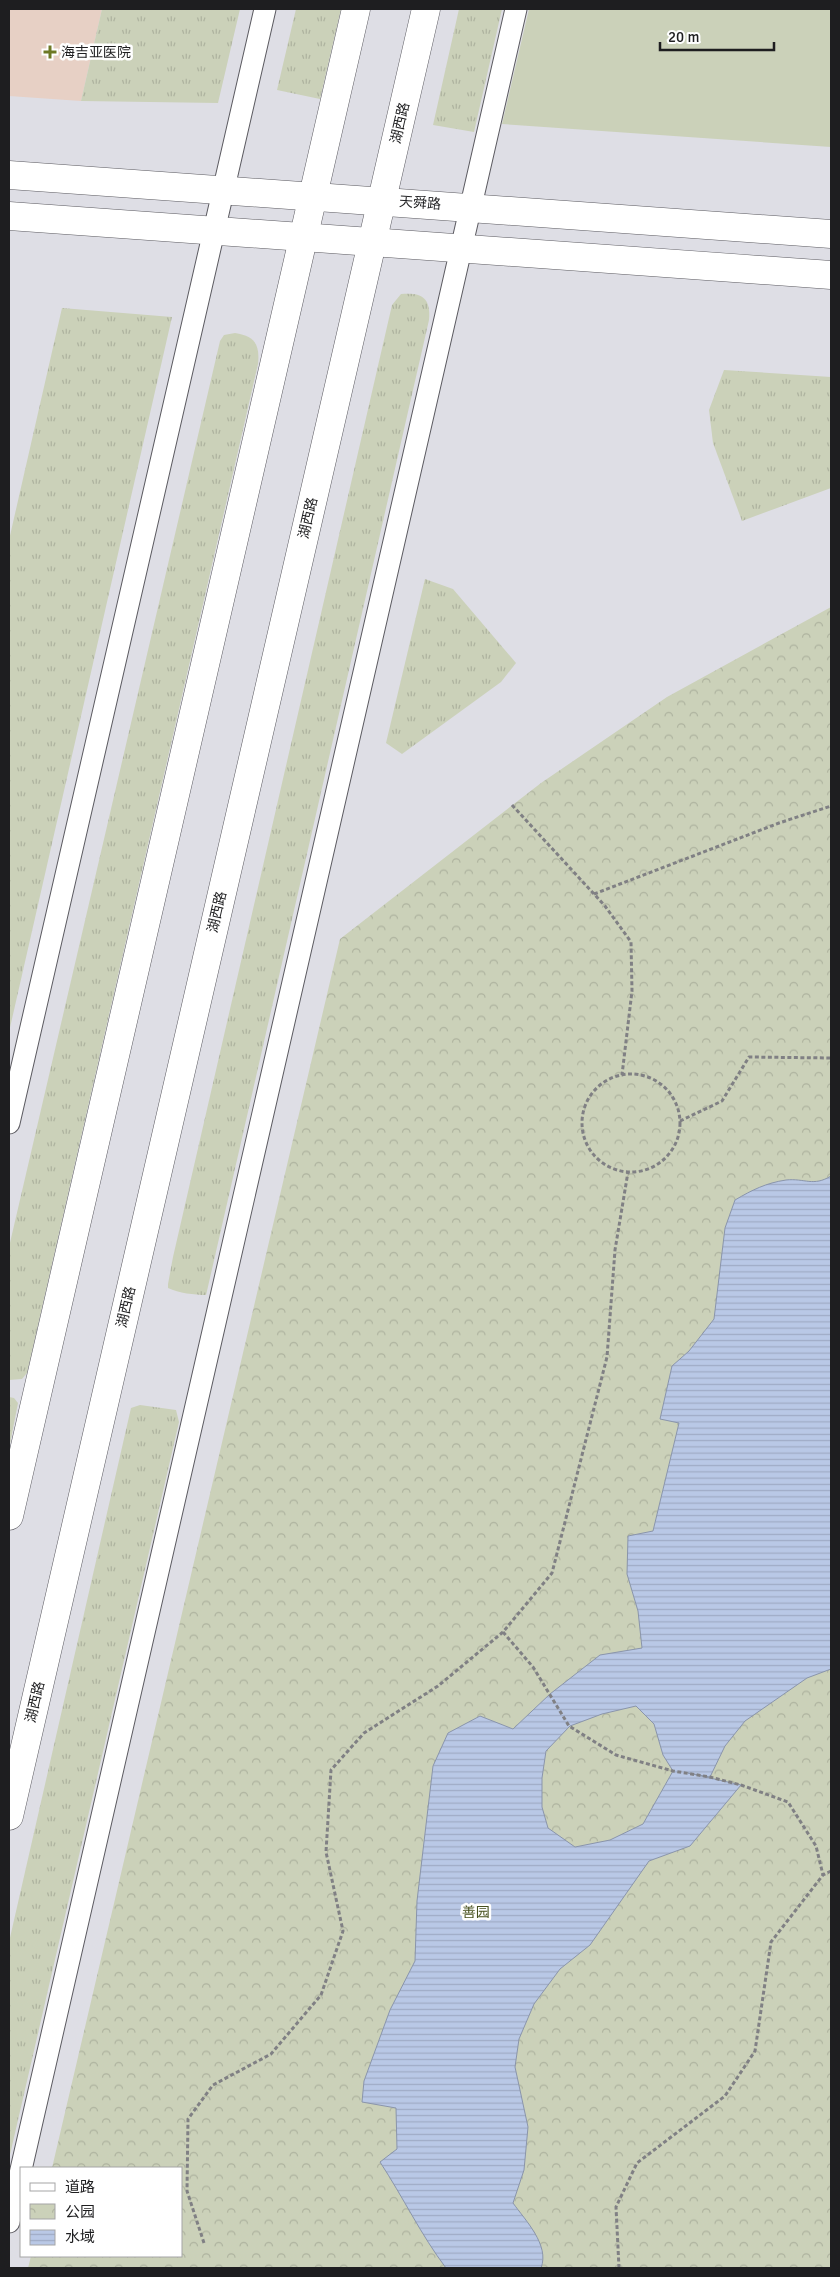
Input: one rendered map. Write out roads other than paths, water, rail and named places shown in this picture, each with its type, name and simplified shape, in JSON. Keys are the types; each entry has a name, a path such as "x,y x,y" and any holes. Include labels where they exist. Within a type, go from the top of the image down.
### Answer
{"main road":[{"path":"9,1516 356,9"},
{"name":"湖西路","path":"9,1816 426,9"},
{"name":"天舜路","path":"9,174 831,234"},
{"path":"9,216 831,275"}],"lane":[{"path":"9,1123 265,9"},
{"path":"22,2167 516,9"},
{"path":"9,2222 20,2174"}],"water":[{"path":"831,1176 831,1669 807,1678 745,1721 725,1746 710,1777 688,1773 741,1785 690,1846 649,1861 590,1945 560,1969 534,2004 519,2039 515,2067 528,2127 524,2170 513,2203 530,2225 539,2242 543,2259 541,2268 446,2268 428,2242 380,2162 397,2149 396,2108 362,2102 364,2081 390,2010 415,1961 417,1901 433,1766 448,1733 480,1716 513,1729 550,1694 600,1655 642,1648 638,1611 627,1574 628,1536 653,1531 679,1423 660,1419 672,1366 689,1351 714,1319 725,1228 735,1200 759,1187 779,1181 814,1182","holes":["636,1706 654,1724 663,1755 673,1771 643,1824 610,1840 575,1847 548,1828 542,1807 542,1778 546,1751 570,1726 602,1714"]}],"place":[{"name":"海吉亚医院","path":"50,52"}],"park label":[{"name":"善园","path":"476,1912"}]}
